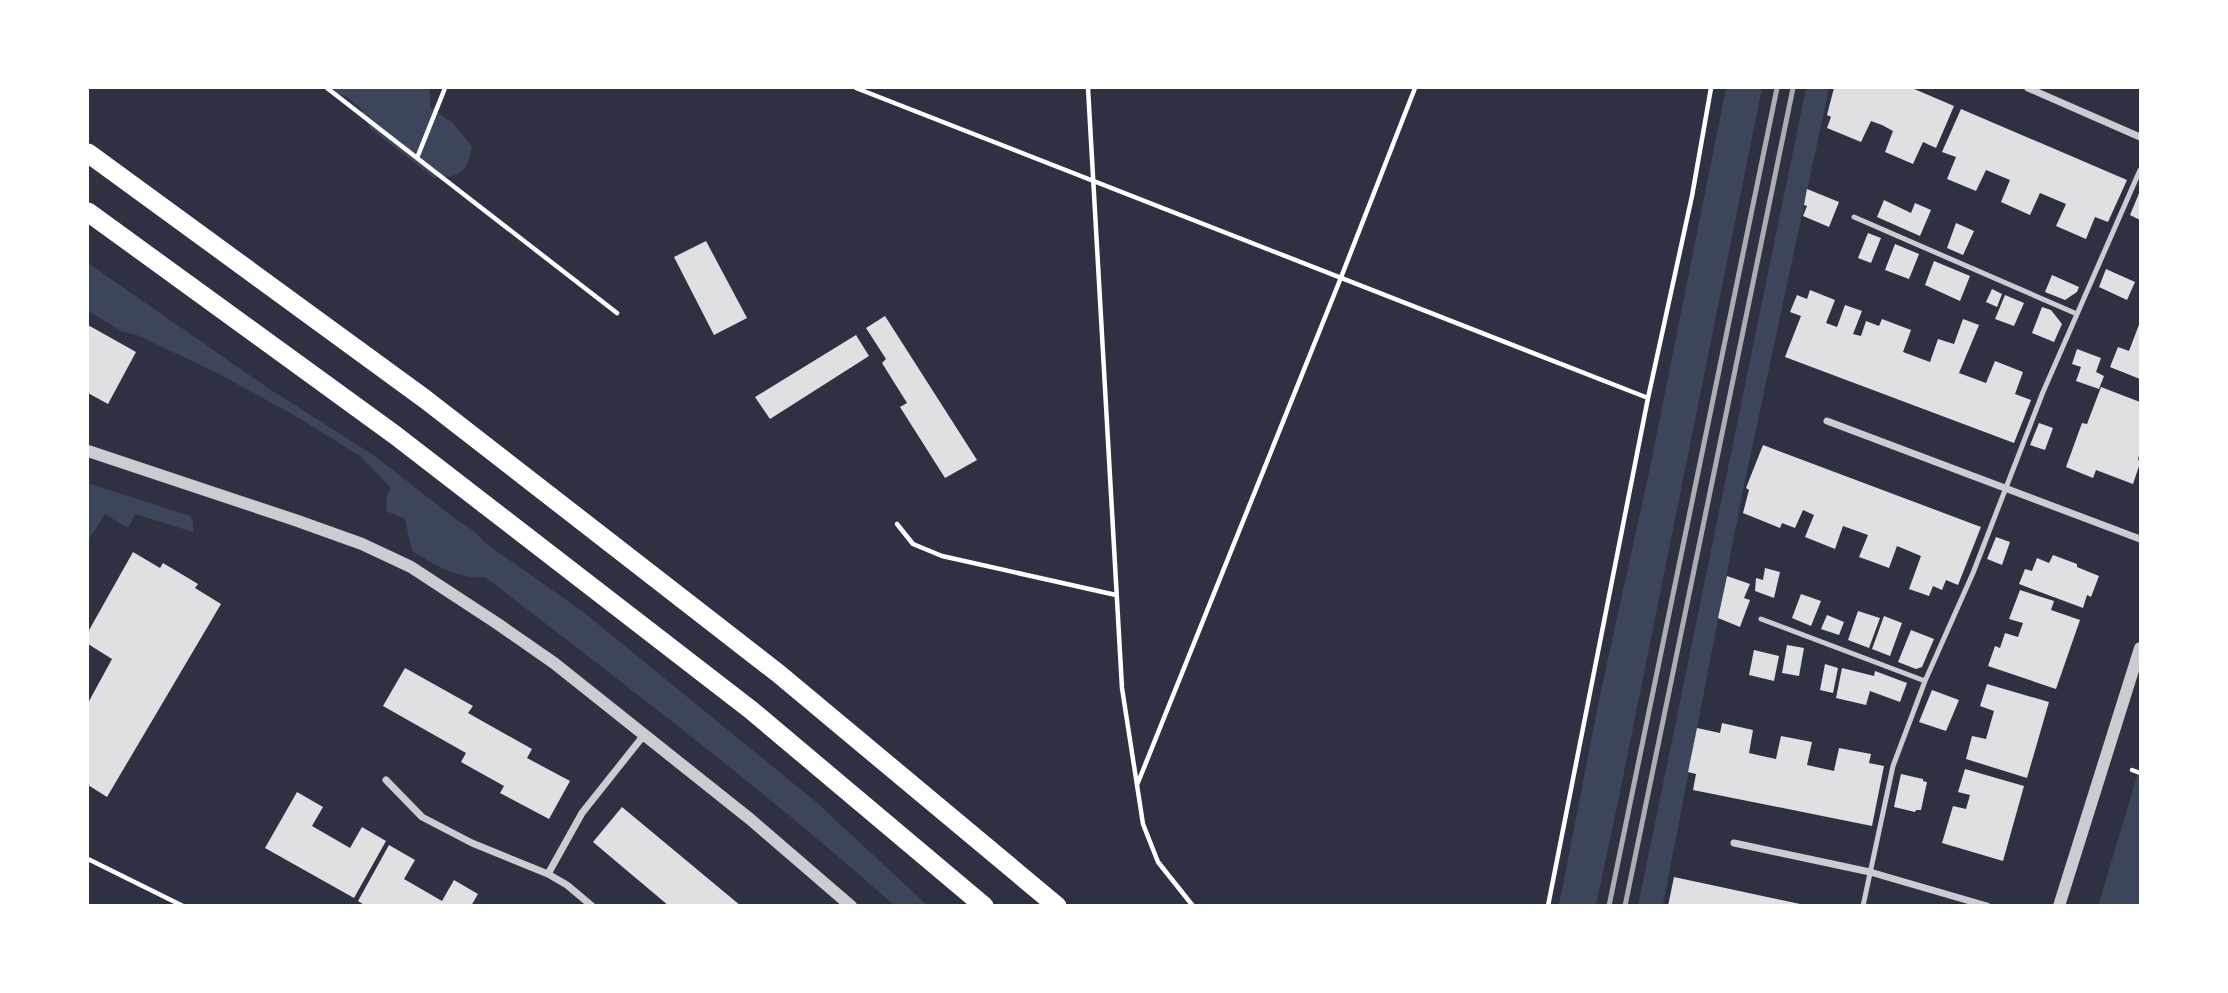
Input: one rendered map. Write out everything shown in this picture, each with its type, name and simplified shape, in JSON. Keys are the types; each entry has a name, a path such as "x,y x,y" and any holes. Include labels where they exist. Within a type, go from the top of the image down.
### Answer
{"highway":[{"path":"88,153 425,399 757,657 1057,905"},
{"path":"92,216 395,435 751,710 984,905"}],"street":[{"path":"2028,88 2140,136"},
{"path":"1827,421 2140,539"},
{"path":"88,451 295,520 362,544 402,562 554,663 750,819 851,905"},
{"path":"2059,905 2140,648"},
{"path":"548,874 582,813 644,735"},
{"path":"386,780 422,817 471,843 548,874 592,905"},
{"path":"1734,843 1870,872 1987,905"}],"lane":[{"path":"1863,905 1893,766 2077,313 2140,170"},
{"path":"1854,218 2077,313"},
{"path":"1761,619 1926,681"}],"path":[{"path":"327,88 617,313"},
{"path":"417,159 445,88"},
{"path":"856,88 1092,179 1340,280 1648,398"},
{"path":"1087,88 1122,688 1143,824 1157,862 1194,905"},
{"path":"1136,786 1415,88"},
{"path":"1548,905 1648,398 1692,196 1711,88"},
{"path":"897,524 912,544 942,556 1116,595"},
{"path":"2132,770 2140,773"},
{"path":"88,859 183,905"}],"shaded area":[{"path":"322,88 430,88 430,107 453,123 472,147 467,163 456,175 434,178 370,128 360,108 347,97"},
{"path":"1726,88 1762,88 1618,802 1596,905 1559,905 1600,695 1648,477"},
{"path":"1806,88 1829,88 1742,495 1663,905 1638,906"},
{"path":"88,263 268,388 375,456 474,531 485,543 582,611 815,801 927,905 894,905 744,778 485,577 456,574 412,551 405,519 386,511 387,495 391,488 360,456 294,415 215,372 137,335 123,332 88,311"},
{"path":"88,483 190,516 193,532 135,514 128,528 105,514 88,541"},
{"path":"2140,766 2140,905 2098,906"}],"building":[{"path":"1834,88 1912,88 1954,106 1936,148 1923,142 1913,164 1885,152 1893,131 1882,125 1871,121 1861,142 1827,128 1831,117 1827,115"},
{"path":"1961,109 2127,180 2108,222 2095,217 2086,239 2056,226 2066,204 2040,193 2030,215 2001,202 2010,180 1986,170 1976,191 1947,179 1956,157 1942,152"},
{"path":"1807,189 1839,202 1829,227 1803,216 1807,206 1804,205"},
{"path":"2140,191 2140,220 2130,215"},
{"path":"1884,200 1911,213 1915,203 1931,210 1920,236 1877,217"},
{"path":"1956,223 1974,231 1963,255 1947,248"},
{"path":"1868,233 1881,238 1871,263 1858,258"},
{"path":"706,241 747,318 714,335 674,257"},
{"path":"1895,244 1919,254 1909,279 1885,270"},
{"path":"1934,261 1970,276 1960,301 1925,285"},
{"path":"2106,269 2135,282 2127,300 2099,287"},
{"path":"2052,275 2079,287 2077,292 2065,300 2045,292"},
{"path":"1992,289 2002,294 1997,307 1986,302"},
{"path":"1810,290 1835,300 1826,323 1837,327 1845,305 1862,311 1853,334 1861,336 1866,321 1879,326 1882,319 1911,330 1903,352 1930,362 1938,339 1954,344 1963,319 1979,325 1959,373 1986,383 1995,361 2023,372 2015,394 2031,400 2014,443 1785,357 1801,316 1790,312 1797,295 1807,299"},
{"path":"2005,295 2024,303 2014,326 1995,319"},
{"path":"2042,307 2051,310 2062,324 2054,342 2032,333"},
{"path":"885,316 977,460 945,478 900,407 907,403 882,363 886,359 866,328"},
{"path":"2140,322 2140,379 2110,367 2118,347 2129,351"},
{"path":"88,325 136,352 108,404 88,393"},
{"path":"856,335 869,356 770,419 755,397"},
{"path":"2077,349 2101,358 2096,372 2104,376 2099,389 2076,381 2081,367 2072,364"},
{"path":"2101,387 2140,402 2140,463 2133,484 2096,470 2093,478 2066,467 2082,423 2087,424"},
{"path":"2039,423 2053,428 2045,450 2030,445"},
{"path":"1763,445 1981,527 1958,585 1946,580 1942,590 1933,586 1929,596 1909,589 1921,556 1897,546 1889,568 1859,557 1868,535 1843,526 1835,549 1805,537 1814,515 1803,510 1795,528 1782,523 1780,528 1743,513 1749,490 1746,488"},
{"path":"1996,537 2010,542 2002,565 1987,559"},
{"path":"133,552 160,568 163,563 198,584 195,588 221,604 107,797 88,785 88,703 112,659 88,644 88,632"},
{"path":"2053,555 2099,576 2091,597 2087,595 2083,608 2019,584 2025,569 2032,571 2037,558 2049,563"},
{"path":"1765,568 1780,572 1774,598 1755,591 1756,578 1763,580"},
{"path":"1727,576 1750,584 1744,598 1750,600 1740,627 1718,618"},
{"path":"2020,590 2054,601 2051,610 2080,620 2056,689 1988,666 1995,646 2000,648 2005,633 2018,637 2023,623 2009,619"},
{"path":"1801,594 1821,601 1811,626 1792,618"},
{"path":"1858,611 1880,618 1869,648 1848,640"},
{"path":"1827,615 1844,622 1839,635 1821,629"},
{"path":"1884,616 1902,623 1890,656 1872,649"},
{"path":"1911,630 1934,639 1922,667 1916,669 1898,662"},
{"path":"1787,645 1804,648 1799,676 1782,673"},
{"path":"1754,650 1779,656 1774,681 1749,675"},
{"path":"1825,664 1838,668 1833,693 1820,690"},
{"path":"405,668 473,706 468,713 532,749 527,758 570,781 549,819 500,793 504,786 461,762 466,753 383,706"},
{"path":"1842,668 1874,676 1875,671 1907,683 1900,702 1870,691 1866,705 1836,698"},
{"path":"1987,684 2049,702 2027,778 1966,759 1972,736 1986,739 1994,711 1980,706"},
{"path":"1932,690 1959,700 1946,731 1919,722"},
{"path":"1722,723 1753,730 1749,753 1776,759 1781,736 1812,742 1807,765 1834,771 1839,748 1871,754 1869,763 1884,766 1872,826 1693,790 1696,774 1688,772 1697,728 1720,733"},
{"path":"1965,769 2024,786 2003,861 1942,843 1953,806 1966,809 1970,795 1958,792"},
{"path":"1901,774 1927,782 1921,810 1915,812 1894,807"},
{"path":"297,792 323,807 312,826 350,848 362,827 386,841 354,898 265,848"},
{"path":"622,807 741,906 669,906 593,842"},
{"path":"389,845 415,860 404,879 442,901 454,880 478,894 471,906 366,906 358,901"},
{"path":"1674,877 1800,904 1800,906 1668,906"}],"railway":[{"path":"1609,906 1777,88"},
{"path":"1625,906 1793,88"}]}
